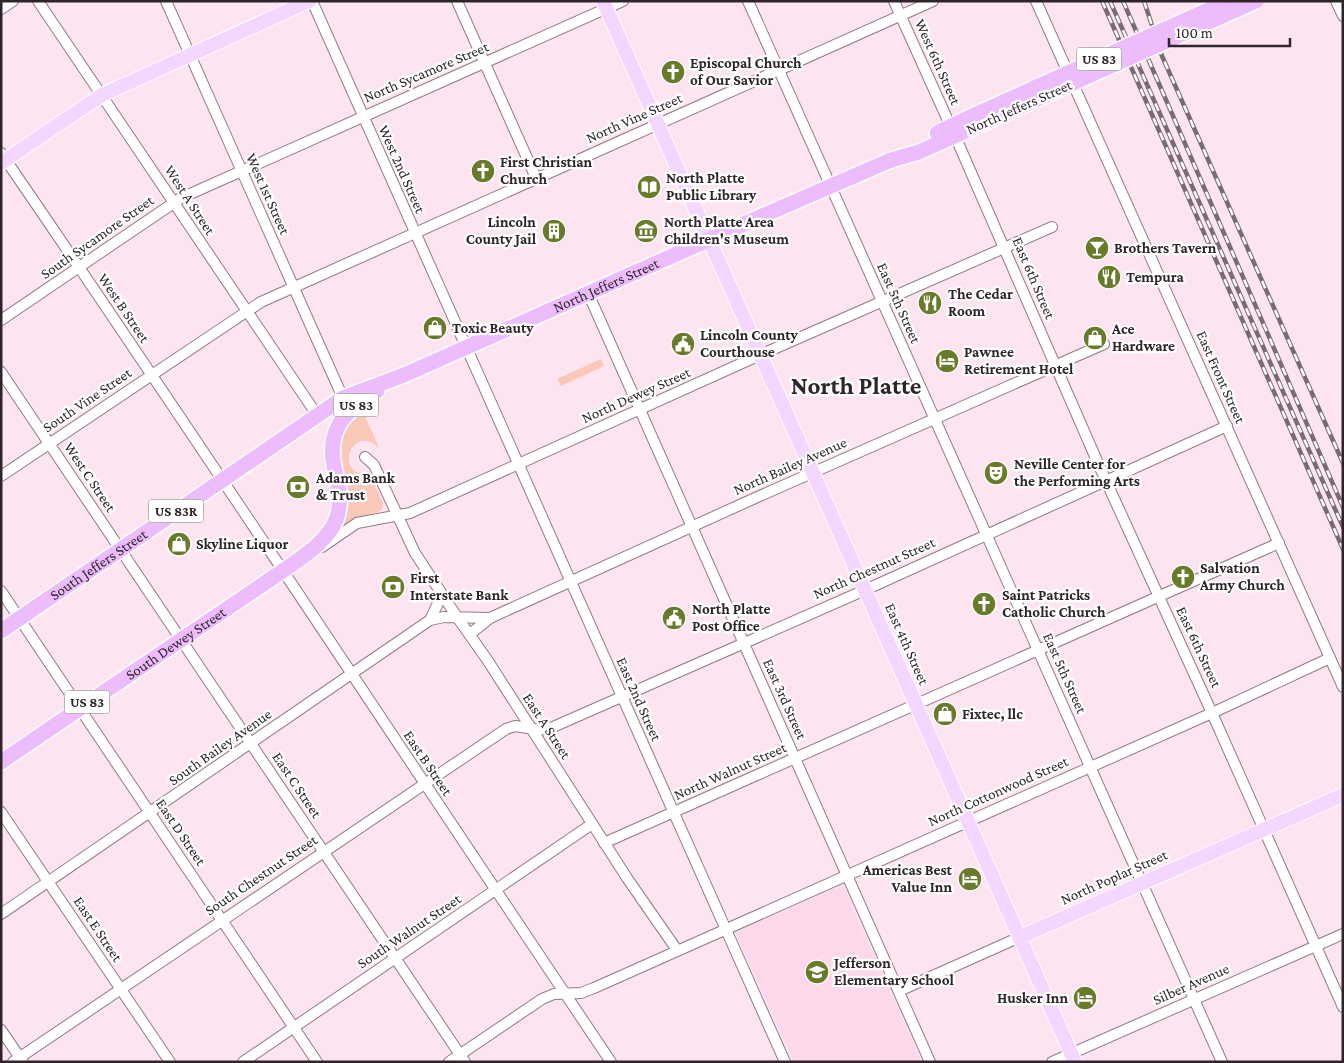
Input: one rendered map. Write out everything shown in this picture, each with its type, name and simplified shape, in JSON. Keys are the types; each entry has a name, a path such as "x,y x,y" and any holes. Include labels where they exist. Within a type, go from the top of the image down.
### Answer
{"highway":[{"name":"North Jeffers Street","path":"343,398 404,375 891,160 919,152 953,131 1228,1"},
{"name":"North Jeffers Street","path":"972,122 1256,1"},
{"name":"North Jeffers Street","path":"328,534 336,519 339,504 338,481 333,454 335,432 340,422 352,408 404,375"},
{"name":"South Jeffers Street","path":"1,631 343,398"},
{"name":"South Dewey Street","path":"1,762 284,570 328,534"}],"main road":[{"path":"3,159 102,94 310,1"},
{"name":"East 4th Street","path":"604,5 864,590 969,820 1073,1057"},
{"name":"North Poplar Street","path":"1020,937 1141,882 1343,795"}],"street":[{"path":"1,9 13,1"},
{"name":"West A Street","path":"38,1 317,415"},
{"name":"West 1st Street","path":"166,1 343,398"},
{"name":"West 2nd Street","path":"310,1 465,348"},
{"path":"457,1 536,178"},
{"name":"North Sycamore Street","path":"241,171 485,63 604,5 623,1"},
{"name":"East 5th Street","path":"748,1 1222,1062"},
{"name":"West 6th Street","path":"894,1 953,131"},
{"name":"North Vine Street","path":"293,286 933,1"},
{"name":"East Front Street","path":"1036,1 1343,688"},
{"path":"1336,1 1343,16"},
{"name":"East 6th Street","path":"953,131 1106,480 1343,1007"},
{"name":"West B Street","path":"3,159 222,480"},
{"name":"South Sycamore Street","path":"1,320 174,202 241,171"},
{"name":"North Dewey Street","path":"397,515 410,514 760,355 1052,227"},
{"name":"South Vine Street","path":"1,476 246,310 293,286"},
{"name":"East 3rd Street","path":"588,294 690,527 744,643 930,1062"},
{"name":"North Bailey Avenue","path":"470,634 490,618 812,472 1104,344"},
{"name":"East 2nd Street","path":"465,348 786,1062"},
{"name":"West C Street","path":"1,372 120,550"},
{"name":"North Chestnut Street","path":"531,728 540,730 554,728 1227,426"},
{"name":"East A Street","path":"365,458 374,465 415,553 470,634 604,843 677,950"},
{"name":"East B Street","path":"222,480 284,570 424,784 611,1062"},
{"name":"South Dewey Street","path":"301,558 308,557 357,523 397,515"},
{"name":"North Walnut Street","path":"604,843 1279,543"},
{"name":"East C Street","path":"120,550 462,1058"},
{"name":"East D Street","path":"1,592 317,1062"},
{"path":"430,620 439,601 440,592"},
{"name":"North Bailey Avenue","path":"457,617 490,618"},
{"name":"South Bailey Avenue","path":"1,914 430,620 457,617"},
{"name":"North Cottonwood Street","path":"449,1062 462,1058 542,999 554,994 581,993 1212,713 1330,658"},
{"name":"South Chestnut Street","path":"18,1060 120,988 506,729 515,726 531,728"},
{"name":"East E Street","path":"1,812 170,1062"},
{"name":"South Walnut Street","path":"243,1062 592,824"},
{"name":"Silber Avenue","path":"1052,1062 1073,1057 1194,999 1343,934"},
{"name":"North Poplar Street","path":"899,991 1020,937"},
{"path":"1,1030 18,1060"}],"shaded area":[{"path":"601,359 604,366 561,386 557,379"},
{"path":"362,409 379,448 370,442 361,441 354,445 350,452 349,460 351,467 358,473 370,475 383,503 382,509 355,519 341,527 347,508 348,493 341,462 340,444 348,424"},
{"name":"Jefferson Elementary School","path":"843,885 922,1062 794,1062 735,932"}],"railway":[{"path":"1102,1 1343,549"},
{"path":"1110,1 1343,527"},
{"path":"1123,1 1343,507"},
{"path":"1144,1 1162,56 1343,463"}],"place":[{"name":"Episcopal Church of Our Savior","path":"673,72"},
{"name":"First Christian Church","path":"483,171"},
{"name":"North Platte Public Library","path":"649,187"},
{"name":"Lincoln County Jail","path":"554,231"},
{"name":"North Platte Area Children's Museum","path":"646,231"},
{"name":"Brothers Tavern","path":"1097,248"},
{"name":"Tempura","path":"1109,277"},
{"name":"The Cedar Room","path":"930,303"},
{"name":"Toxic Beauty","path":"435,328"},
{"name":"Ace Hardware","path":"1095,338"},
{"name":"Lincoln County Courthouse","path":"683,344"},
{"name":"Pawnee Retirement Hotel","path":"947,361"},
{"name":"Neville Center for the Performing Arts","path":"996,473"},
{"name":"Adams Bank & Trust","path":"298,487"},
{"name":"Skyline Liquor","path":"179,544"},
{"name":"Salvation Army Church","path":"1183,577"},
{"name":"First Interstate Bank","path":"393,587"},
{"name":"Saint Patricks Catholic Church","path":"984,604"},
{"name":"North Platte Post Office","path":"674,618"},
{"name":"Fixtec, llc","path":"945,714"},
{"name":"Americas Best Value Inn","path":"970,879"},
{"name":"Jefferson Elementary School","path":"817,972"},
{"name":"Husker Inn","path":"1085,998"}],"district":[{"name":"North Platte","path":"856,385"}]}
